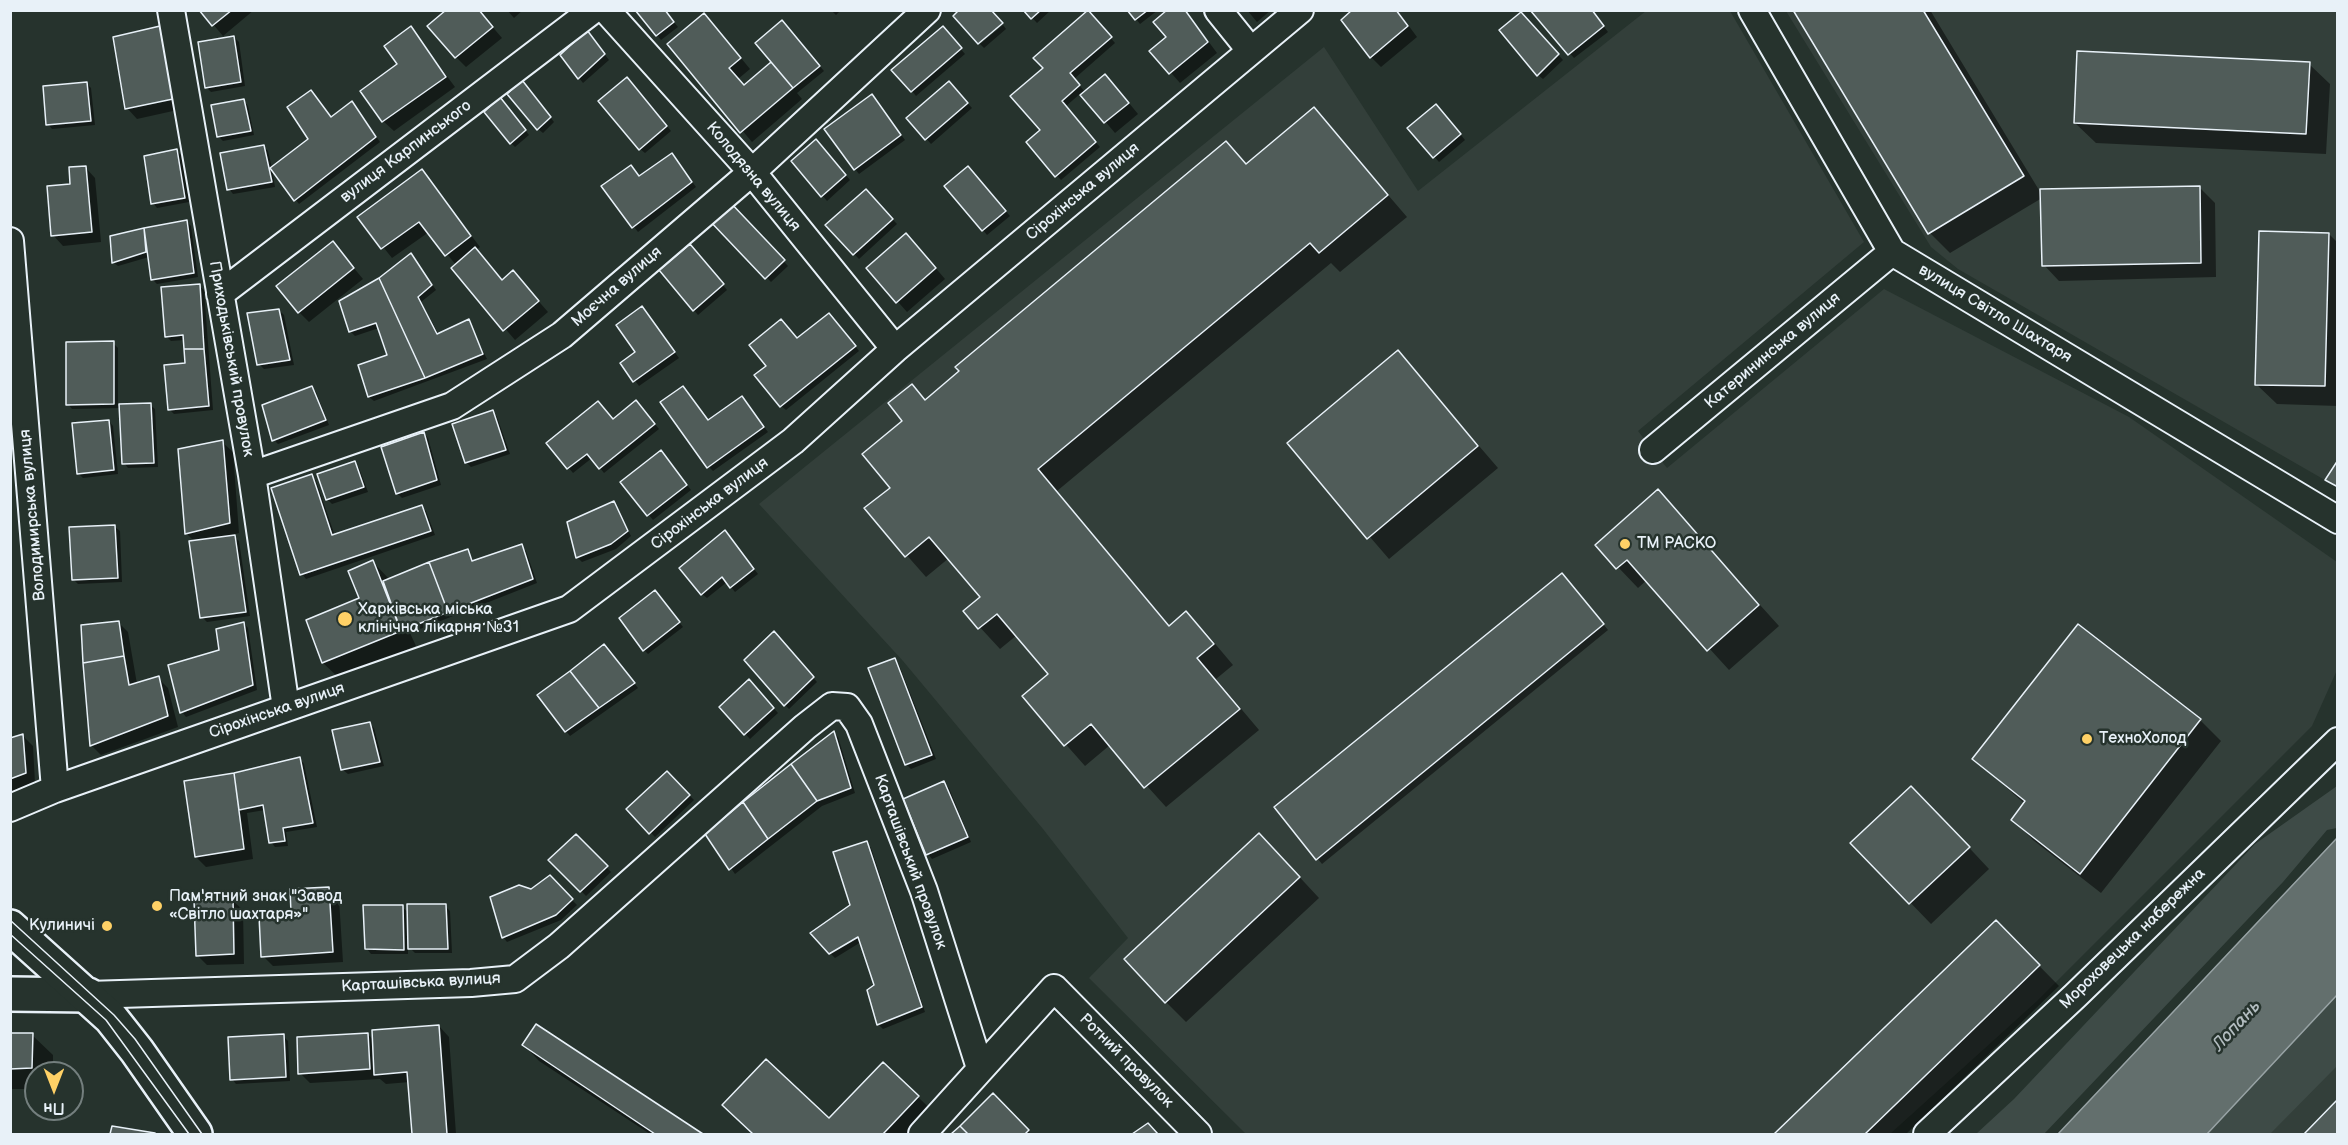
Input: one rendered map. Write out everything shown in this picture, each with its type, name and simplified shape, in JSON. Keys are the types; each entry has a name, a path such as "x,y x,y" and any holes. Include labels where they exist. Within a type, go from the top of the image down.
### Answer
{"main road":[{"path":"10,927 111,1018 195,1134"},
{"path":"10,994 88,995"}],"street":[{"name":"Приходьківський провулок","path":"171,10 252,475 286,708"},
{"name":"вулиця Карпинського","path":"220,294 593,10"},
{"name":"Колодязна вулиця","path":"606,10 752,172 895,349"},
{"name":"Моєчна вулиця","path":"252,475 452,406 562,334 752,172 927,10"},
{"path":"1218,10 1251,51"},
{"name":"Сірохінська вулиця","path":"10,808 55,789 569,609 794,441 895,349 1300,10"},
{"name":"вулиця Світло Шахтаря","path":"1752,10 1892,252 2337,520"},
{"name":"Володимирська вулиця","path":"10,241 55,789"},
{"name":"Катерининська вулиця","path":"1653,450 1892,252"},
{"name":"Карташівський провулок","path":"805,727 832,706 847,707 859,724 924,891 980,1068"},
{"name":"Карташівська вулиця","path":"88,995 471,983 515,979 559,946 805,727"},
{"name":"Мороховецька набережна","path":"1927,1134 2084,988 2337,741"},
{"name":"Ротний провулок","path":"980,1068 1054,988 1198,1134"},
{"path":"922,1134 980,1068"}],"shaded area":[{"path":"1646,11 1730,11 1864,242 1638,431 1667,468 1884,289 2129,417 2337,562 2337,670 2312,726 2036,1002 1890,1134 1246,1134 1089,978 1128,938 1043,829 903,661 759,504 1324,47 1418,191"},
{"path":"1786,11 2337,11 2337,487 1958,269 1931,247"},
{"path":"2337,786 2337,828 2327,830 2283,882 2044,1134 1976,1134 2014,1099 2255,844"},
{"path":"2337,993 2337,1066 2270,1134 2206,1134"},
{"path":"2337,1064 2337,1134 2267,1134"}],"water":[{"name":"Лопань","path":"2337,838 2337,995 2207,1134 2058,1134"}],"building":[{"path":"199,10 232,10 212,26"},
{"path":"446,10 479,10 493,27 455,58 427,26"},
{"path":"635,10 665,10 674,22 656,36"},
{"path":"959,10 991,10 1003,23 978,44 953,16"},
{"path":"1023,10 1041,10 1031,19"},
{"path":"1088,10 1112,37 1070,73 1080,85 1062,101 1096,142 1055,177 1026,142 1040,130 1010,96 1043,68 1033,58"},
{"path":"1127,10 1148,10 1135,20"},
{"path":"1167,10 1185,10 1208,42 1169,74 1149,51 1166,37 1153,22"},
{"path":"1352,10 1396,10 1408,26 1370,58 1341,20"},
{"path":"1530,10 1592,10 1604,26 1568,55"},
{"path":"1793,10 1923,10 2024,176 1928,234"},
{"path":"1521,12 1559,54 1537,76 1499,30"},
{"path":"704,13 741,58 729,68 744,85 771,62 793,88 740,133 667,44"},
{"path":"782,20 820,66 793,88 755,43"},
{"path":"160,26 173,99 125,109 113,37"},
{"path":"411,26 446,77 382,122 360,91 397,64 384,46"},
{"path":"943,26 962,48 911,92 891,70"},
{"path":"587,30 605,54 578,79 560,55"},
{"path":"234,36 241,82 205,88 198,42"},
{"path":"2077,51 2310,62 2306,134 2074,123"},
{"path":"1105,74 1129,103 1104,123 1080,95"},
{"path":"627,77 667,126 639,150 598,101"},
{"path":"522,80 551,117 537,130 507,94"},
{"path":"949,81 968,103 925,140 906,118"},
{"path":"87,82 91,121 46,125 43,86"},
{"path":"311,90 331,117 352,101 376,137 294,201 270,168 308,139 287,107"},
{"path":"872,94 901,135 854,170 824,129"},
{"path":"500,97 526,130 510,144 484,112"},
{"path":"244,99 251,131 217,137 211,105"},
{"path":"1436,104 1461,134 1433,158 1407,128"},
{"path":"1314,107 1388,195 1319,253 1310,243 1038,469 1169,626 1186,611 1214,644 1197,658 1240,709 1144,788 1091,724 1064,746 1022,696 1048,674 997,614 978,629 963,611 980,597 929,537 905,557 864,508 890,488 862,454 902,421 888,403 912,384 925,400 959,371 955,367 1226,141 1246,164"},
{"path":"816,139 846,175 821,197 791,161"},
{"path":"264,145 272,182 227,190 220,153"},
{"path":"177,149 185,198 151,204 144,156"},
{"path":"672,153 692,182 632,228 601,186 631,165 639,176"},
{"path":"86,166 92,232 51,236 47,186 70,184 69,167"},
{"path":"968,166 1006,211 982,231 944,186"},
{"path":"422,169 471,236 445,256 419,222 381,249 357,217"},
{"path":"2200,186 2201,263 2042,266 2040,189"},
{"path":"866,189 893,219 853,255 825,225"},
{"path":"728,200 785,260 765,279 708,219"},
{"path":"187,220 194,273 151,280 144,228"},
{"path":"144,228 146,252 112,263 110,236"},
{"path":"2259,231 2329,233 2325,386 2255,385"},
{"path":"906,233 936,268 896,303 866,268"},
{"path":"333,241 354,268 298,313 276,286"},
{"path":"690,244 724,284 693,311 659,270"},
{"path":"475,247 502,280 513,270 539,301 503,331 451,268"},
{"path":"411,253 432,285 418,297 437,334 469,319 483,354 425,378 379,278"},
{"path":"379,278 425,378 368,397 358,365 387,355 376,323 349,332 339,301"},
{"path":"200,284 204,349 184,349 183,335 165,337 161,287"},
{"path":"642,306 675,352 633,382 620,363 635,352 616,325"},
{"path":"279,309 290,360 257,365 247,313"},
{"path":"829,313 856,346 780,407 754,375 766,366 749,345 781,319 797,338"},
{"path":"114,341 114,404 66,405 66,342"},
{"path":"184,349 204,349 209,406 168,410 164,365 185,363"},
{"path":"1398,350 1478,446 1367,539 1287,443"},
{"path":"312,386 326,420 272,441 262,405"},
{"path":"683,386 708,420 742,396 764,427 707,468 660,402"},
{"path":"636,400 655,424 599,469 587,454 567,469 546,443 598,401 613,419"},
{"path":"151,403 154,463 122,464 119,404"},
{"path":"493,410 506,450 465,463 452,424"},
{"path":"109,420 114,470 77,474 72,423"},
{"path":"424,432 437,480 396,494 381,447"},
{"path":"223,440 230,523 185,534 178,449"},
{"path":"661,450 687,485 647,516 620,482"},
{"path":"2338,460 2338,487 2325,480"},
{"path":"355,461 364,487 326,500 317,474"},
{"path":"312,474 332,535 422,505 431,531 300,575 271,488"},
{"path":"1658,489 1759,605 1707,651 1627,560 1616,569 1595,545"},
{"path":"614,501 628,531 611,544 576,558 567,522"},
{"path":"115,525 118,578 72,580 69,527"},
{"path":"725,530 754,569 730,588 722,577 701,595 679,568"},
{"path":"235,535 246,612 200,618 189,541"},
{"path":"522,544 533,579 448,612 429,562 468,549 472,561"},
{"path":"373,560 401,631 322,663 306,620 359,598 348,571"},
{"path":"429,562 448,612 401,631 383,581"},
{"path":"1562,573 1604,624 1316,860 1274,807"},
{"path":"655,590 680,622 643,651 619,618"},
{"path":"119,621 124,656 83,663 81,625"},
{"path":"244,622 253,685 180,713 168,665 219,650 216,629"},
{"name":"ТехноХолод","path":"2078,624 2201,719 2080,874 2011,820 2025,801 1972,759"},
{"path":"774,631 814,677 784,706 744,660"},
{"path":"604,644 635,683 599,708 570,671"},
{"path":"124,656 129,685 159,676 168,716 90,746 83,663"},
{"path":"895,658 932,755 905,765 868,668"},
{"path":"570,671 599,708 565,732 537,695"},
{"path":"749,679 774,708 744,735 719,707"},
{"path":"370,722 380,762 341,770 332,730"},
{"path":"834,731 851,788 817,801 791,764"},
{"path":"23,734 26,773 10,779 10,738"},
{"path":"300,757 313,823 283,828 285,841 269,843 263,805 239,810 234,773"},
{"path":"791,764 817,801 768,839 743,802"},
{"path":"667,771 690,795 649,834 626,809"},
{"path":"234,773 244,849 195,857 184,781"},
{"path":"944,781 968,837 926,855 903,799"},
{"path":"1911,786 1970,847 1909,904 1850,843"},
{"path":"743,802 768,839 729,870 705,834"},
{"path":"1259,833 1300,877 1165,1003 1124,959"},
{"path":"576,834 608,866 580,892 548,860"},
{"path":"867,841 922,1007 877,1025 867,990 874,985 858,937 829,954 810,933 850,905 833,852"},
{"path":"550,875 573,899 556,915 502,938 490,897 519,885 531,889"},
{"path":"329,887 333,952 261,957 259,916 291,913 290,889"},
{"path":"233,899 234,954 196,956 194,900"},
{"path":"407,904 446,904 448,949 408,949"},
{"path":"363,905 403,905 404,950 365,949"},
{"path":"1996,920 2040,965 1865,1134 1774,1134"},
{"path":"536,1024 703,1134 655,1134 522,1045"},
{"path":"439,1025 447,1134 412,1134 407,1072 374,1075 372,1030"},
{"path":"10,1033 33,1033 32,1061 24,1061 24,1068 10,1069"},
{"path":"368,1033 370,1069 298,1074 297,1037"},
{"path":"284,1034 286,1077 230,1080 228,1037"},
{"path":"766,1059 829,1118 883,1062 919,1096 883,1134 753,1134 722,1105"},
{"path":"993,1093 1029,1130 1025,1134 968,1134 960,1126"},
{"path":"2338,1099 2338,1134 2304,1134"},
{"path":"1148,1123 1158,1134 1132,1134"},
{"path":"112,1126 155,1133 156,1134 110,1134"},
{"path":"960,1126 968,1134 951,1134"}],"tram line":[{"path":"10,920 114,1015 135,1039 202,1134"},
{"path":"10,934 106,1020 189,1134"}],"place":[{"name":"ТМ РАСКО","path":"1625,544"},
{"name":"Харківська міська клінічна лікарня №31","path":"345,619"},
{"name":"ТехноХолод","path":"2087,739"},
{"name":"Пам'ятний знак \"Завод «Світло шахтаря»\"","path":"157,906"},
{"name":"Кулиничі","path":"107,926"}]}
